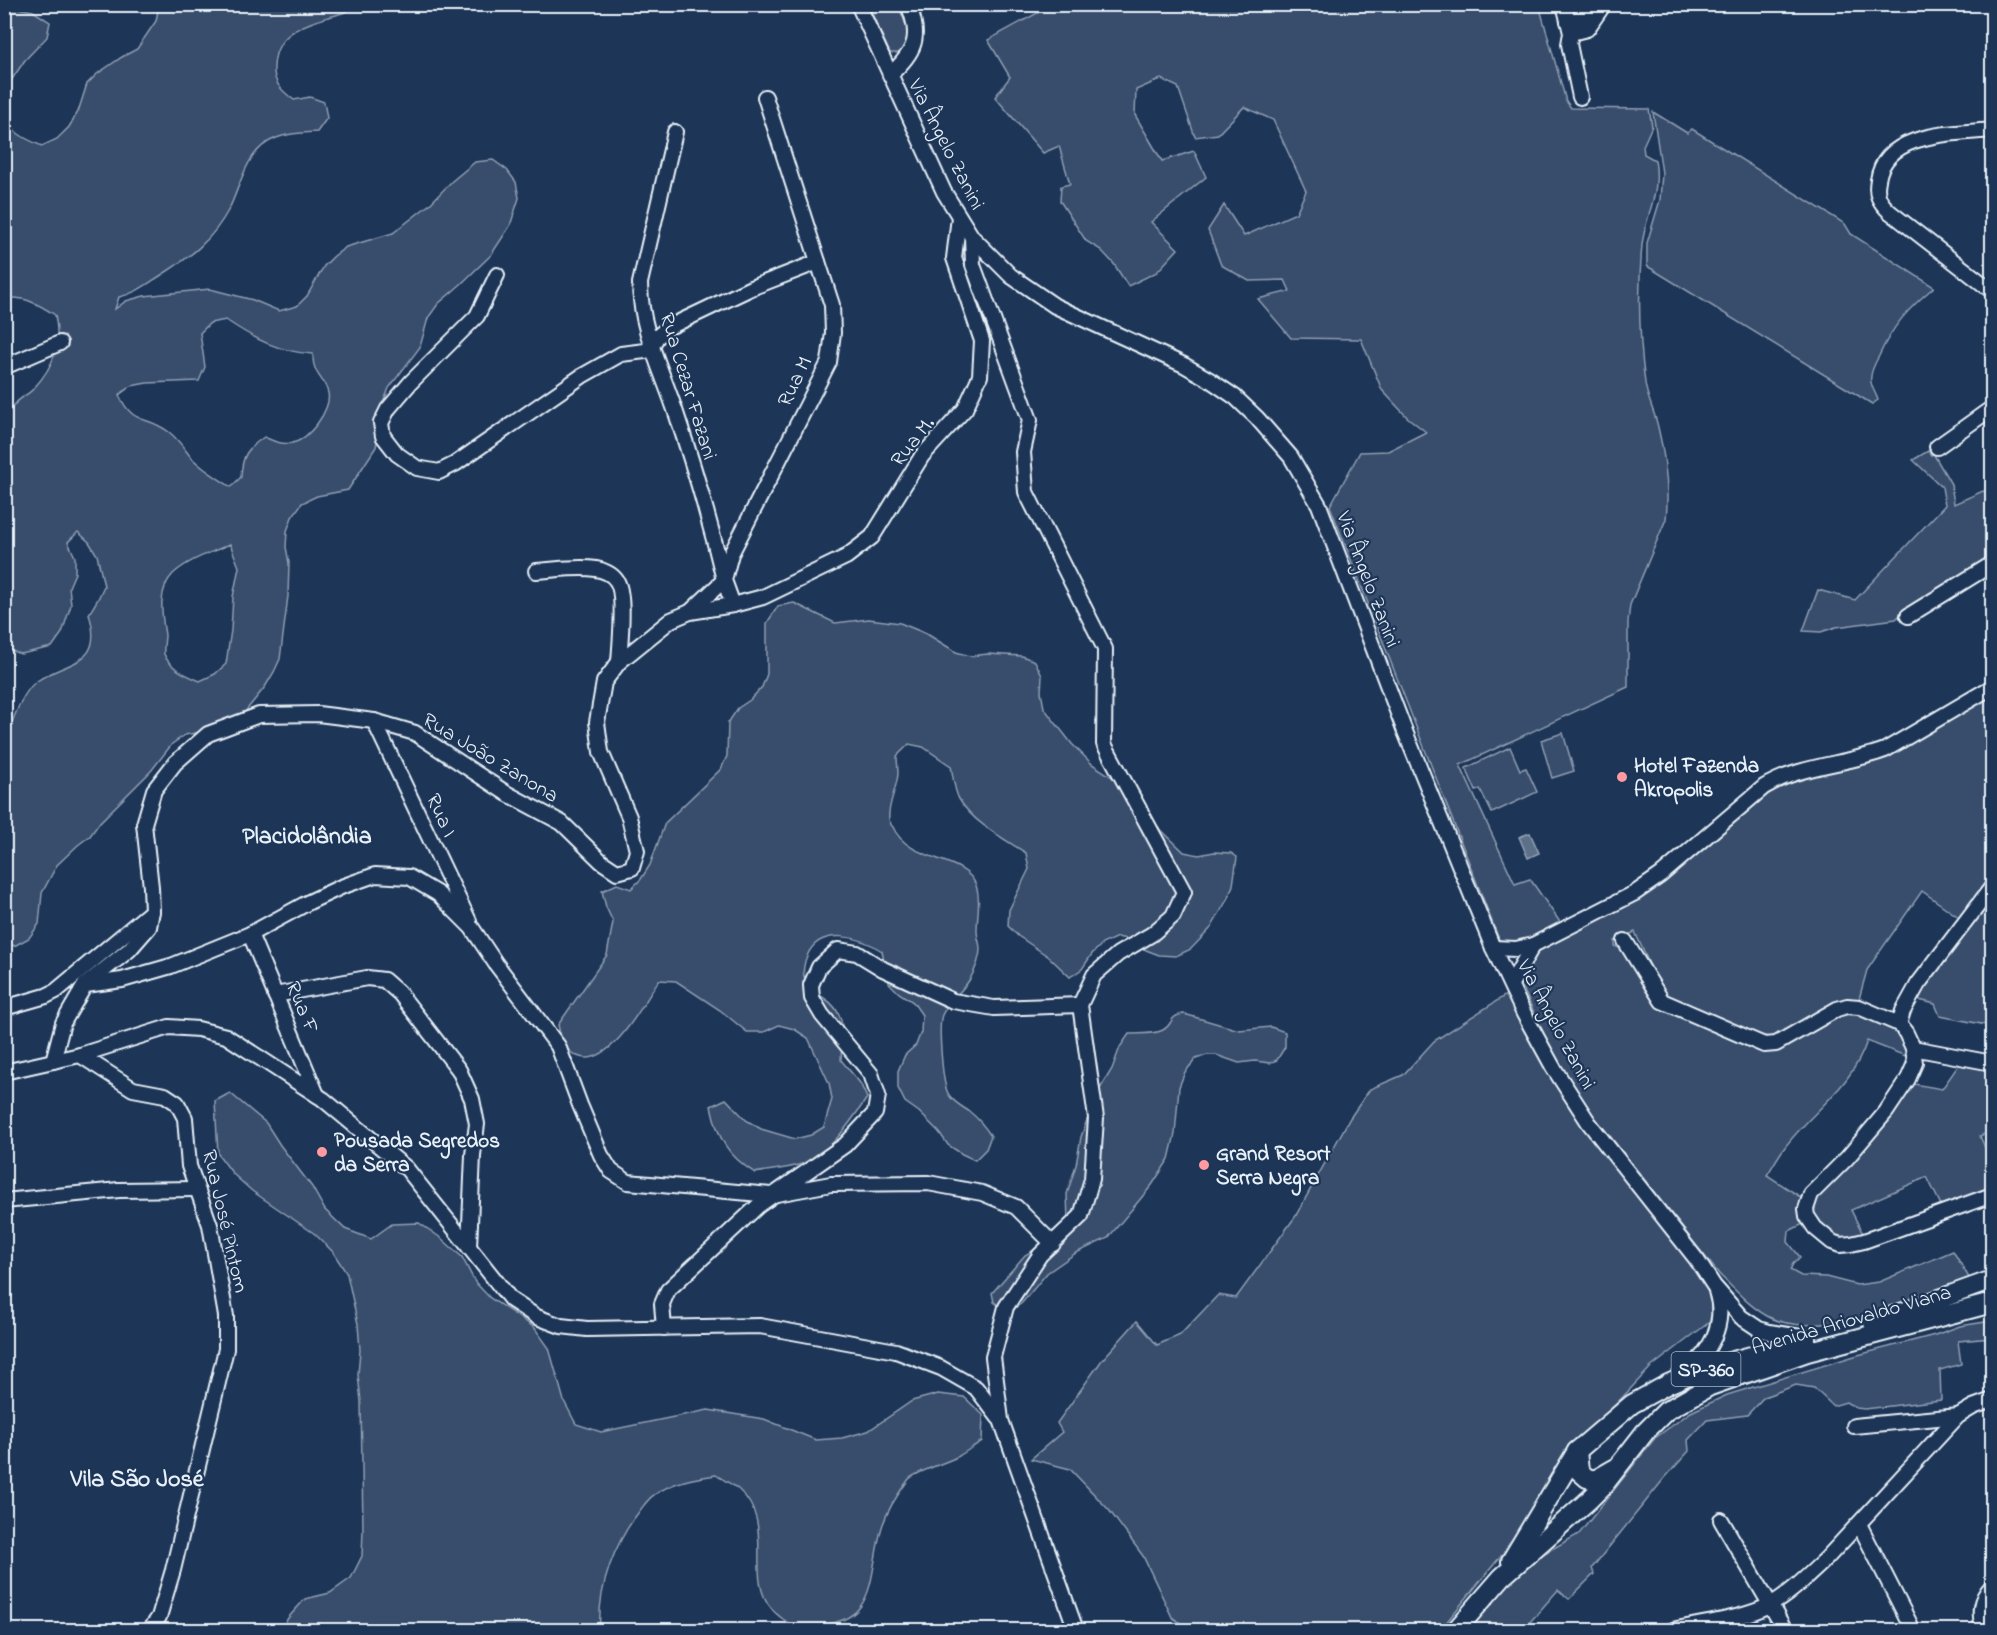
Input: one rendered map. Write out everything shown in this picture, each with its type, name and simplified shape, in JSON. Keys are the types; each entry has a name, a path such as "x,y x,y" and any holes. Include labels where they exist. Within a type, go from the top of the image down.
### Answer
{"main road":[{"name":"Avenida Ariovaldo Viana","path":"1502,1577 1577,1451 1632,1404 1700,1370 1893,1317 1992,1280"},
{"name":"Avenida Ariovaldo Viana","path":"1502,1577 1603,1486 1645,1432 1666,1411 1710,1386 1807,1352 1992,1303"},
{"name":"SP-360","path":"1577,1451 1579,1471 1587,1478 1595,1480 1601,1478 1618,1465"},
{"name":"SP-360","path":"1456,1630 1502,1577"}],"street":[{"name":"Via Ângelo Zanini","path":"858,4 944,192 972,237 1011,276 1055,306 1184,365 1236,397 1291,457 1319,505 1404,729 1493,948 1524,1014 1569,1094 1593,1129 1697,1260 1714,1286 1741,1317 1759,1329 1814,1338"},
{"path":"890,75 907,59 914,45 916,34 914,20 908,4"},
{"path":"1563,4 1570,27 1569,44 1580,97"},
{"path":"1570,27 1588,4"},
{"path":"1570,27 1587,29 1604,4"},
{"name":"Rua M","path":"724,580 731,554 829,362 833,333 832,305 765,97"},
{"path":"1992,130 1929,136 1910,142 1894,151 1884,163 1878,176 1876,192 1881,204 1890,212 1992,291"},
{"name":"Rua Cezar Fazani","path":"675,132 640,283 640,293 651,348 676,413 711,525 724,580"},
{"name":"Rua M.","path":"733,605 764,597 846,557 872,537 922,456 966,408 980,376 982,341 954,258 959,217"},
{"path":"972,237 973,265 1030,420 1023,452 1026,492 1105,650 1104,744 1184,892 1173,916 1152,933 1118,954 1094,975 1080,1005 1096,1118 1092,1179 1081,1216 1040,1255 1006,1307 996,1338 993,1357 1001,1420 1076,1630"},
{"path":"497,275 477,316 411,382 388,410 381,423 383,436 397,454 417,468 438,472 455,464 582,376 621,354 651,348 657,337 669,327 751,288 818,262"},
{"path":"4,367 60,343"},
{"path":"1936,447 1992,408"},
{"path":"1908,616 1992,564"},
{"path":"536,571 597,569 606,572 616,580 621,591 620,662"},
{"path":"690,612 724,580 733,605"},
{"name":"Rua João Zanona","path":"53,1061 63,1023 85,985 129,950 149,927 152,911 144,824 154,790 175,763 208,734 259,715 318,714 374,720 415,733 507,793 562,823 602,862 617,872 632,868 637,851 629,817 601,752 597,722 604,682 620,662 671,620 690,612 733,605"},
{"path":"1493,948 1516,949 1533,945 1635,893 1661,875 1764,787 1778,779 1793,773 1869,756 1885,750 1992,687"},
{"name":"Rua I","path":"374,720 472,928"},
{"path":"85,985 122,980 171,966 250,934 309,902 375,875 409,877 438,894 472,928 496,964 558,1046 601,1155 611,1171 628,1182 771,1195 831,1184 939,1185 982,1193 1016,1208 1053,1244"},
{"path":"1899,1024 1903,1011 1918,984 1992,887"},
{"path":"4,1008 56,991 152,911"},
{"name":"Rua F","path":"250,934 317,1095"},
{"path":"1625,941 1662,1001 1764,1045 1776,1044 1837,1009 1847,1006 1859,1007 1899,1024 1913,1048 1915,1063 1908,1079 1886,1112 1847,1158 1811,1194 1807,1202 1807,1216 1823,1237 1840,1245 1864,1241 1992,1195"},
{"path":"1511,984 1533,945"},
{"path":"664,1328 662,1304 668,1290 771,1195 844,1145 875,1113 878,1095 871,1074 822,1015 812,998 811,985 819,967 838,950 857,953 883,969 954,1001 994,1008 1080,1005"},
{"path":"275,995 367,978 384,980 400,994 440,1045 459,1070 472,1099 477,1124 473,1155 469,1247"},
{"path":"4,1072 80,1055 168,1027 198,1029 226,1036 317,1095 407,1169 511,1300 537,1317 561,1326 587,1329 760,1326 896,1351 941,1368 976,1388 1001,1420"},
{"path":"1913,1048 1992,1063"},
{"name":"Rua José Pintom","path":"80,1055 133,1089 165,1095 177,1103 185,1118 189,1166 210,1225 226,1316 226,1349 173,1570 159,1617 150,1630"},
{"path":"4,1201 119,1190 196,1188"},
{"name":"Via Ângelo Zanini","path":"1668,1384 1691,1368 1711,1345 1720,1308 1714,1286"},
{"path":"1673,1630 1770,1605 1809,1575 1958,1416 1972,1407 1992,1401"},
{"path":"1854,1426 1958,1416"},
{"path":"1721,1520 1785,1630"},
{"path":"1859,1524 1912,1630"},
{"path":"1983,1630 1980,1615 1981,1602 1992,1586"}],"shaded area":[{"path":"159,5 356,5 344,12 296,30 283,41 275,57 275,78 286,93 294,100 310,97 324,102 327,118 317,132 280,137 260,148 248,164 229,209 208,239 171,269 141,288 119,297 115,309 126,301 144,296 210,289 253,300 279,311 297,306 307,296 324,266 334,256 346,247 393,233 430,204 452,181 475,162 493,160 507,170 516,182 519,198 510,226 491,255 438,304 428,318 420,347 389,388 384,401 376,447 348,490 317,496 302,503 292,517 287,531 288,596 280,659 265,687 244,713 231,722 216,729 185,735 172,744 151,771 100,822 90,836 57,865 42,893 39,924 29,938 14,946 4,939 4,748 16,712 31,686 88,653 93,631 89,614 104,586 97,555 89,542 78,532 68,542 75,557 75,573 69,587 71,605 62,633 52,647 21,654 5,649 5,418 15,404 33,389 47,371 57,345 57,326 55,315 37,304 18,298 5,299 4,112 13,129 29,140 42,146 57,139 69,127 78,112 87,84 97,74 137,49 156,21","holes":["226,320 267,343 289,351 313,354 314,367 328,393 323,415 305,437 292,443 274,441 264,437 246,453 241,477 231,487 199,465 169,432 130,412 119,395 131,386 147,383 199,381 205,367 200,333 210,323","230,544 239,567 233,597 226,664 215,674 200,681 174,667 166,659 163,595 168,580 179,569 193,560"]},
{"path":"868,5 898,5 908,34 905,53 890,53"},
{"path":"1052,5 1539,5 1566,101 1571,108 1649,109 1652,126 1643,146 1644,154 1655,160 1656,183 1642,245 1640,331 1646,389 1657,422 1664,461 1667,508 1666,519 1630,605 1628,687 1460,765 1515,884 1530,879 1562,925 1540,937 1518,943 1500,942 1330,506 1360,452 1388,451 1426,432 1407,417 1382,390 1361,339 1291,338 1258,299 1290,291 1285,280 1249,281 1221,265 1208,230 1224,205 1244,236 1296,213 1306,191 1273,120 1244,107 1218,134 1195,137 1178,87 1161,79 1136,90 1135,115 1162,161 1194,151 1206,177 1151,222 1178,249 1157,272 1128,286 1114,264 1101,250 1086,241 1060,201 1061,186 1070,184 1059,146 1043,153 995,97 1010,77 988,40"},
{"path":"18,8 33,11 50,22 47,37 25,60 6,88 5,94 5,12"},
{"path":"1653,112 1687,133 1692,129 1845,224 1851,234 1934,287 1902,318 1876,362 1871,379 1878,400 1872,404 1647,266 1647,243 1660,200 1662,173"},
{"path":"1928,451 1931,455 1933,453 1951,484 1954,504 1983,491 1992,493 1992,555 1910,605 1896,619 1836,627 1821,632 1803,631 1818,590 1855,600 1945,505 1942,487 1913,460"},
{"path":"794,603 835,623 869,619 900,623 927,634 956,652 970,656 988,654 1022,656 1035,661 1042,676 1041,692 1044,708 1072,744 1092,764 1135,792 1151,820 1184,852 1199,855 1214,852 1231,853 1237,857 1233,885 1228,898 1211,928 1191,949 1176,956 1159,955 1146,950 1132,940 1117,937 1102,944 1082,969 1070,977 1049,957 1018,936 1008,926 1009,910 1029,869 1026,853 989,829 965,808 956,791 951,766 923,747 909,744 897,756 898,774 889,814 892,826 901,839 911,847 960,868 970,875 976,885 979,902 977,931 980,949 978,960 970,979 942,1015 940,1030 941,1055 949,1095 976,1117 991,1136 986,1149 975,1160 948,1145 939,1132 919,1112 905,1102 898,1088 898,1071 905,1055 916,1045 921,1032 922,1015 913,1002 889,983 882,951 852,938 831,937 813,946 804,964 804,974 810,988 837,1010 842,1025 841,1060 860,1083 867,1098 830,1145 802,1164 755,1173 737,1160 725,1145 711,1106 726,1099 746,1120 761,1129 795,1139 811,1135 824,1127 832,1099 829,1083 808,1038 794,1029 779,1025 764,1032 747,1032 720,1010 676,981 659,980 626,1030 603,1052 592,1057 580,1057 570,1052 560,1035 558,1025 607,955 613,922 602,891 617,884 631,889 641,879 650,865 665,823 721,769 727,756 728,723 738,708 750,700 762,687 767,674 767,623 778,606"},
{"path":"1992,695 1992,874 1960,918 1922,891 1867,970 1859,999 1845,999 1772,1038 1760,1035 1668,995 1659,986 1635,932 1615,941 1615,946 1623,950 1655,1004 1750,1048 1763,1052 1776,1052 1845,1012 1851,1012 1899,1034 1908,1057 1867,1041 1852,1072 1785,1147 1767,1175 1802,1198 1805,1223 1789,1231 1788,1242 1800,1257 1790,1270 1801,1276 1826,1277 1857,1285 1879,1282 1953,1251 1971,1281 1897,1307 1840,1322 1813,1325 1788,1323 1767,1316 1719,1274 1579,1097 1557,1062 1521,981 1530,958 1537,948 1655,889 1779,785 1797,777 1873,762"},
{"path":"1563,733 1574,771 1552,778 1541,740"},
{"path":"1510,747 1520,770 1526,768 1537,792 1492,813 1480,789 1476,791 1466,768"},
{"path":"1530,833 1539,853 1528,858 1519,837"},
{"path":"1992,901 1992,1026 1940,1016 1935,1004 1915,999"},
{"path":"1509,993 1540,1059 1561,1094 1694,1265 1712,1296 1716,1317 1650,1368 1585,1437 1519,1534 1440,1630 1190,1630 1172,1617 1143,1556 1109,1510 1070,1469 1031,1459 1062,1432 1057,1423 1102,1360 1137,1321 1157,1345 1180,1335 1218,1295 1236,1298 1295,1217 1350,1118 1370,1089 1403,1075 1434,1041"},
{"path":"1184,1014 1239,1030 1271,1027 1285,1032 1285,1047 1277,1060 1270,1063 1255,1061 1239,1063 1216,1055 1196,1059 1185,1072 1179,1087 1175,1134 1169,1159 1152,1185 1108,1238 1076,1253 1047,1273 1015,1308 1001,1307 994,1302 992,1293 1025,1255 1048,1242 1068,1221 1067,1194 1076,1165 1081,1137 1095,1097 1112,1069 1120,1047 1129,1034 1159,1032 1166,1028 1173,1018"},
{"path":"1960,1063 1992,1070 1992,1131 1980,1136 1992,1164 1992,1187 1942,1207 1927,1177 1851,1210 1864,1236 1838,1241 1825,1234 1810,1214 1814,1196 1859,1153 1891,1118 1914,1084 1942,1089"},
{"path":"230,1093 266,1123 312,1187 325,1210 345,1229 371,1239 392,1224 419,1223 441,1238 462,1257 475,1282 490,1298 534,1327 549,1348 564,1401 576,1424 601,1432 708,1410 764,1419 816,1440 842,1438 868,1431 912,1401 938,1394 964,1397 983,1415 982,1441 959,1456 909,1479 884,1521 872,1578 861,1606 850,1616 835,1623 796,1626 785,1621 772,1609 764,1596 760,1581 756,1518 750,1504 737,1488 716,1475 691,1479 668,1487 652,1496 641,1509 623,1536 610,1566 601,1598 600,1630 281,1630 288,1618 305,1599 330,1593 351,1578 362,1556 358,1324 347,1274 333,1252 315,1234 252,1191 233,1174 218,1154 215,1101"},
{"path":"1992,1321 1992,1338 1958,1341 1961,1364 1940,1370 1941,1400 1865,1409 1856,1408 1846,1402 1833,1406 1814,1388 1796,1385 1764,1397 1747,1415 1707,1420 1688,1440 1689,1451 1592,1568 1594,1574 1569,1599 1558,1590 1523,1630 1464,1630 1502,1577 1579,1534 1655,1438 1691,1412 1727,1395 1858,1355 1935,1335 1960,1326"}],"place":[{"name":"Hotel Fazenda Akropolis","path":"1622,777"},
{"name":"Pousada Segredos da Serra","path":"322,1152"},
{"name":"Grand Resort Serra Negra","path":"1204,1165"}],"district":[{"name":"Placidolândia","path":"307,835"},
{"name":"Vila São José","path":"137,1478"}]}
